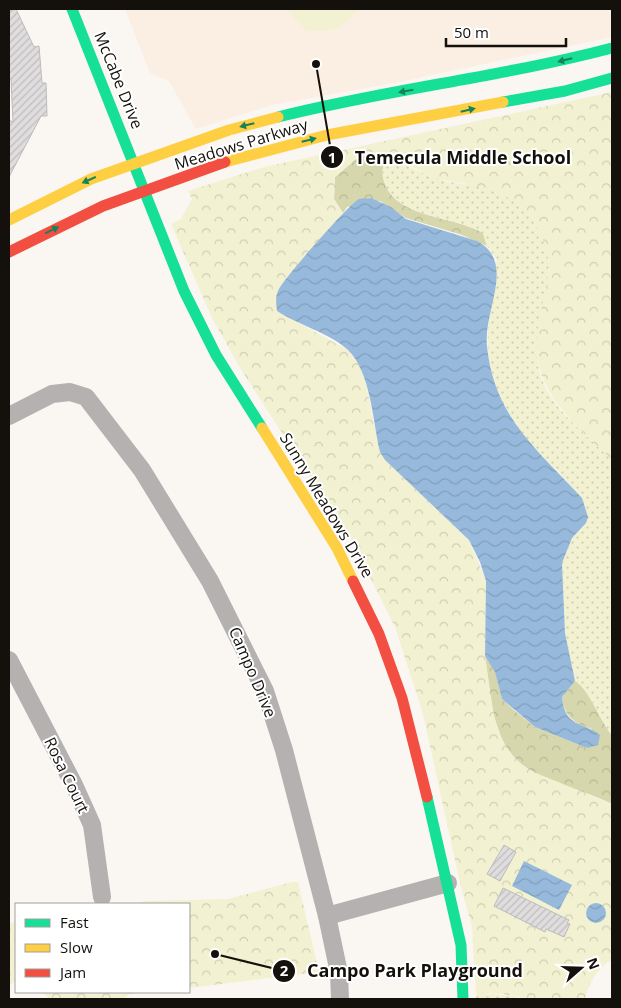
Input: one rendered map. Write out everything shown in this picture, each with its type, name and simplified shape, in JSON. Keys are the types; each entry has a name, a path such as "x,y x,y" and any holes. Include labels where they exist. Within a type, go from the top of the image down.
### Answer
{"main road":[{"name":"McCabe Drive","path":"72,9 145,190"},
{"name":"Meadows Parkway","path":"9,220 91,179 229,130 321,106 559,62 612,48"},
{"name":"Meadows Parkway","path":"9,252 103,206 238,158 327,135 452,114 512,100 565,91 612,78"},
{"name":"Sunny Meadows Drive","path":"145,190 184,290 216,355 337,548 375,625 402,698 448,883 461,946 463,999"}],"street":[{"name":"Campo Drive","path":"9,416 52,394 70,392 86,396 142,470 210,581 265,691 284,750 327,916 339,973 340,999"},
{"name":"Rosa Court","path":"9,660 74,785 92,825 102,897"},
{"path":"327,916 448,883"}],"shaded area":[{"path":"125,9 612,9 612,37 399,82 272,105 196,129 169,81 150,73"}],"green space":[{"path":"287,9 358,9 341,26 323,31 305,30"},
{"path":"612,92 612,460 573,423 551,395 543,379 538,362 536,335 548,272 466,184 434,178 403,162 363,153 335,177 334,199 343,213 299,263 280,288 277,311 348,350 360,365 366,384 380,452 385,460 469,540 486,581 485,656 494,717 503,742 515,759 531,771 612,804 612,960 594,976 585,999 528,999 503,994 476,993 472,927 460,883 423,714 395,627 353,543 240,368 212,318 171,224 181,219 192,199 188,191 264,167"},
{"path":"363,153 384,157 383,177 388,191 398,201 425,214 471,227 483,233 487,246 462,235 406,218 380,201 347,207 343,213 334,199 335,177"},
{"path":"384,157 427,175 453,183 482,187 501,194 524,210 540,233 548,259 548,272 537,333 536,345 539,370 544,383 559,408 612,460 612,735 590,697 575,681 565,633 562,562 572,538 586,523 570,486 532,446 514,423 501,401 493,379 489,358 488,336 489,313 497,260 487,246 483,233 471,227 425,214 398,201 388,191 383,177"},
{"path":"485,656 495,671 502,699 515,711 535,727 587,748 592,729 580,725 571,718 565,709 562,697 575,681 580,684 612,735 612,804 539,775 517,760 507,748 500,735 495,719"},
{"path":"298,882 319,972 190,988 190,903 139,903 146,901 228,899"},
{"path":"15,922 15,981 9,986 9,923"},
{"path":"44,993 138,993 128,994 125,999 49,999"},
{"path":"476,993 516,996 515,999 476,999"}],"water":[{"path":"371,198 391,207 406,219 477,241 489,250 495,261 497,274 496,288 489,317 487,346 491,371 498,393 520,430 582,498 588,517 586,523 572,538 562,563 565,633 575,681 562,697 564,707 571,719 600,735 598,745 587,748 535,727 502,699 495,672 485,656 486,581 480,562 469,540 385,460 380,452 370,398 362,371 348,350 323,334 277,311 276,300 278,292 293,270 353,204 359,199"},
{"path":"524,861 572,885 559,910 512,886"},
{"path":"596,903 603,906 606,913 603,920 596,923 589,920 586,913 589,906"}],"building":[{"path":"9,9 16,9 34,47 39,46 42,83 46,83 47,116 41,116 9,177 9,120 13,122 11,79 9,79"},
{"path":"504,845 516,852 500,881 487,874"},
{"path":"503,888 569,920 567,923 570,924 564,937 546,929 545,932 494,906"}],"traffic: fast":[{"path":"72,9 184,291 216,355 262,428"},
{"path":"278,117 361,98 529,67 612,48"},
{"path":"503,102 565,91 612,78"},
{"path":"427,797 461,945 463,999"}],"traffic: slow":[{"path":"225,162 327,135 503,102"},
{"path":"9,220 91,179 229,130 278,117"},
{"path":"262,428 337,548 353,581"}],"traffic: jam":[{"path":"9,252 103,206 225,162"},
{"path":"353,581 379,634 402,698 427,797"}],"place":[{"name":"Temecula Middle School","path":"316,64"},
{"name":"Campo Park Playground","path":"215,954"}]}
